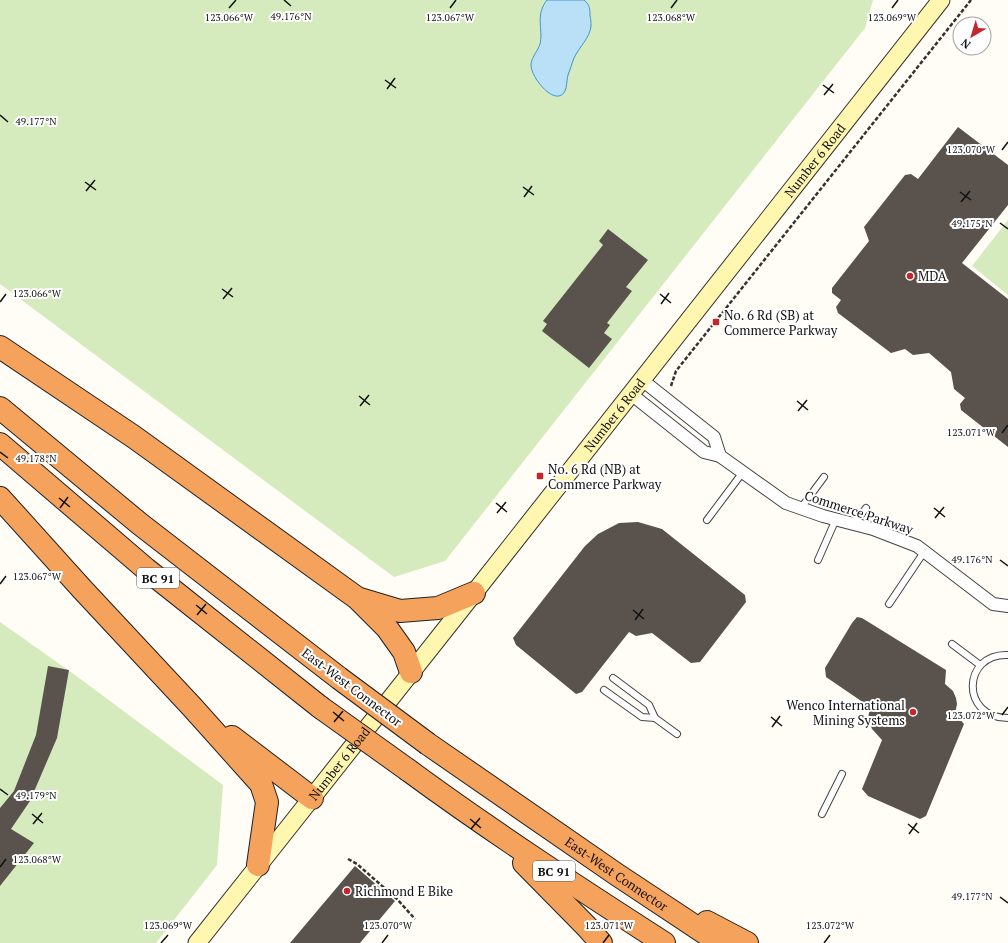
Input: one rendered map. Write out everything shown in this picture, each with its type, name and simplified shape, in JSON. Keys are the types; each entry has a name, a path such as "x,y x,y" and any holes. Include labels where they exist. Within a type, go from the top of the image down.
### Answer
{"highway":[{"path":"0,347 134,437 357,598 387,628 404,652 411,672"},
{"name":"East-West Connector","path":"0,408 140,524 339,678 428,744 616,874 720,943"},
{"name":"BC 91","path":"0,444 146,568 320,707 446,798 588,894 664,943"},
{"path":"0,498 261,784 267,802 258,865"},
{"path":"357,598 400,611 438,608 474,593"},
{"path":"193,708 312,798"},
{"path":"446,798 525,864 587,926 601,943"},
{"path":"616,874 747,943"}],"main road":[{"name":"Number 6 Road","path":"197,943 941,0"}],"street":[{"path":"642,380 714,437 720,456"},
{"name":"Commerce Parkway","path":"631,394 704,452 720,456 786,503 823,516 873,529 917,546 993,604 1008,606"}],"lane":[{"path":"707,520 743,472"},
{"path":"801,508 824,478"},
{"path":"854,524 866,508"},
{"path":"818,560 836,519"},
{"path":"889,604 924,552"},
{"path":"952,644 980,666"},
{"path":"1008,655 997,655 988,659 980,666 974,675 972,685 978,706 986,713 996,718 1008,718"},
{"path":"613,678 650,705 655,718"},
{"path":"604,690 642,717 655,718 677,734"},
{"path":"822,814 842,774"}],"path":[{"path":"670,391 676,371 971,0"},
{"path":"348,859 358,864 391,894 415,919"}],"green space":[{"path":"0,0 873,0 865,28 445,561 394,577 0,284"},
{"path":"1008,220 1008,295 972,266"},
{"path":"0,622 75,675 223,785 217,865 156,943 0,943"}],"water":[{"path":"547,0 584,0 589,5 590,9 590,30 574,58 564,93 559,96 554,96 549,93 540,84 531,68 532,61 539,47 541,38 541,14"}],"building":[{"name":"MDA","path":"958,127 1008,165 1008,205 962,263 1008,299 1008,447 961,410 960,404 965,398 954,389 951,372 929,353 913,355 905,349 891,353 838,313 836,307 841,300 832,293 832,288 869,241 864,227 905,175 911,174 918,179"},
{"path":"608,229 648,260 626,287 632,291 607,323 610,325 604,333 612,339 589,368 542,331 547,324 543,321 603,245 599,241"},
{"path":"638,522 662,529 745,595 746,602 700,662 691,663 652,633 636,636 629,632 582,692 576,694 516,645 513,638 585,546 598,534 619,523"},
{"path":"857,617 862,618 946,670 945,684 953,691 956,698 957,704 955,714 964,724 926,816 920,819 868,796 862,789 882,740 872,729 868,719 870,707 826,677 825,668"},
{"path":"48,666 69,670 57,738 30,801 11,829 34,843 0,886 0,808 14,791 36,735"},
{"path":"355,866 395,901 360,943 290,943"}],"place":[{"name":"MDA","path":"910,276"},
{"name":"No. 6 Rd (SB) at Commerce Parkway","path":"716,322"},
{"name":"No. 6 Rd (NB) at Commerce Parkway","path":"540,476"},
{"name":"Wenco International Mining Systems","path":"913,712"},
{"name":"Richmond E Bike","path":"347,891"}]}
